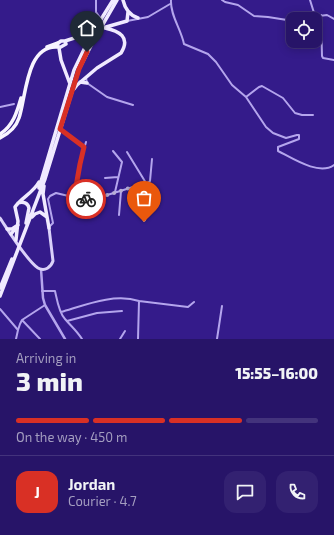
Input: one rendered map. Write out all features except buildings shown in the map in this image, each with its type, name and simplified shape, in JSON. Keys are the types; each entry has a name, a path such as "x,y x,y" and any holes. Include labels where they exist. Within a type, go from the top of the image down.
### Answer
{"highway":[{"path":"0,134 16,116 29,69 34,60 44,51 58,46"},
{"path":"0,138 10,131 18,118 29,69"}],"main road":[{"path":"102,24 112,0"},
{"path":"0,219 38,267 41,269 49,267 53,261 43,194 44,177 74,70 92,37 102,24 116,0"},
{"path":"123,0 128,12 132,16 138,18"},
{"path":"70,84 61,60 58,46 102,24 127,21 128,12"},
{"path":"71,95 80,82 121,52 125,45 123,36 117,31 102,24"},
{"path":"0,296 44,177 79,69 92,37"},
{"path":"80,82 87,84"},
{"path":"16,240 18,218 15,210 16,205 31,193 44,177"},
{"path":"16,205 23,202 28,206 28,222"},
{"path":"28,222 38,212 47,217"},
{"path":"7,229 17,227"},
{"path":"11,234 17,227"},
{"path":"0,288 13,259"}],"street":[{"path":"96,0 97,14 102,24"},
{"path":"171,0 171,8 182,34 184,44 208,54 219,66 232,85 246,97 266,127 273,133 286,138 297,134 299,135 299,139 278,147 278,151 307,166 327,168 334,165"},
{"path":"222,0 238,5 254,16 286,20"},
{"path":"310,0 313,12"},
{"path":"127,21 148,17 170,4"},
{"path":"322,15 327,15 334,19"},
{"path":"322,48 323,58 334,60"},
{"path":"86,77 87,84 107,97 133,105"},
{"path":"246,97 262,86 283,98 295,113 302,115 313,115"},
{"path":"0,107 14,104"},
{"path":"60,129 84,147"},
{"path":"74,198 80,164 86,142"},
{"path":"113,151 122,162 115,192"},
{"path":"127,152 147,183"},
{"path":"144,222 147,183 150,181 152,159"},
{"path":"105,178 118,177"},
{"path":"49,228 53,223 48,199 56,193 81,199 104,196 147,183"},
{"path":"119,215 121,191"},
{"path":"41,269 42,291 45,305 64,339"},
{"path":"42,291 55,292 61,312 67,321 78,331 82,339"},
{"path":"61,312 96,302 122,298 188,307 194,302"},
{"path":"138,339 139,301"},
{"path":"16,339 22,320 45,305"},
{"path":"217,339 222,306"},
{"path":"0,309 18,330"},
{"path":"67,321 97,313 122,311"},
{"path":"22,320 40,339"},
{"path":"120,339 125,330"}],"way so far":[{"path":"86,199 104,196 148,183 144,222"}],"route":[{"path":"86,199 74,198 84,147 60,129 79,69 87,52"}]}
